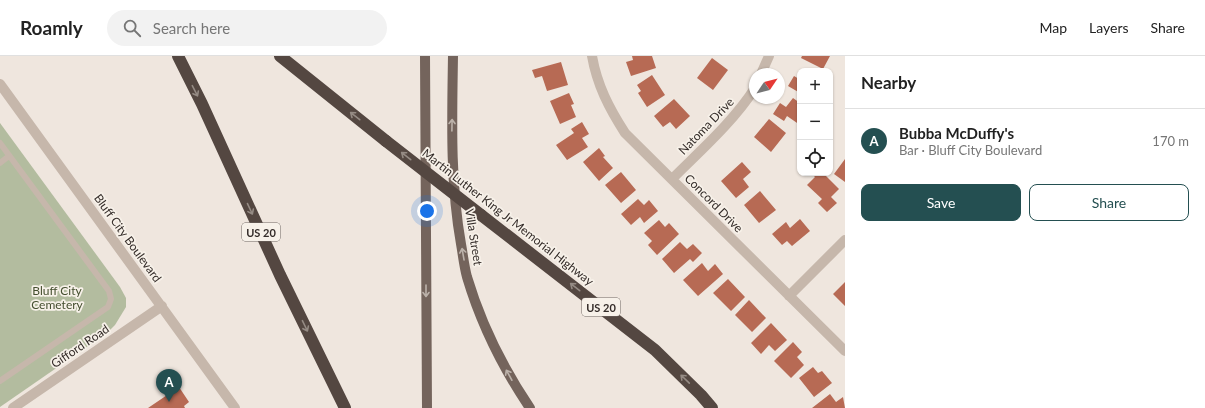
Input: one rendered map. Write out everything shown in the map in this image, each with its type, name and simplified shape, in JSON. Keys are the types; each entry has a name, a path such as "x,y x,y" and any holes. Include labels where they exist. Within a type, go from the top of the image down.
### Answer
{"highway":[{"name":"US 20","path":"178,56 202,104 280,275 345,408"},
{"name":"Martin Luther King Jr Memorial Highway","path":"280,56 655,350 702,395 712,408"}],"main road":[{"path":"425,56 427,408"},
{"name":"Villa Street","path":"453,56 452,164 458,230 467,276 487,332 509,377 530,408"}],"street":[{"name":"Concord Drive","path":"592,56 596,77 604,96 625,133 845,351"},
{"path":"764,68 769,56"},
{"name":"Bluff City Boulevard","path":"0,84 235,408"},
{"name":"Natoma Drive","path":"672,179 730,121 749,96"},
{"path":"789,296 845,240"},
{"name":"Gifford Road","path":"14,408 162,306"}],"lane":[{"path":"0,143 109,292 111,299 105,310 0,381"},
{"path":"0,163 9,156"}],"green space":[{"name":"Bluff City Cemetery","path":"0,123 120,287 126,298 126,307 115,325 107,333 0,407"}],"building":[{"path":"632,56 652,56 656,68 631,76 626,62 633,60"},
{"path":"802,56 830,56 824,68 801,58"},
{"path":"712,58 728,70 713,90 697,78"},
{"path":"561,62 568,85 547,91 542,76 535,78 532,70"},
{"path":"652,75 665,95 647,107 638,93 641,91 637,85"},
{"path":"794,76 797,78 797,91 788,86"},
{"path":"569,93 574,104 571,105 576,117 560,124 550,101"},
{"path":"793,98 797,101 797,123 787,116 784,121 773,114 779,104 786,107"},
{"path":"674,99 690,116 676,129 670,122 663,127 654,116"},
{"path":"769,119 786,133 771,152 754,137"},
{"path":"582,122 589,134 582,138 588,147 567,160 556,145 574,133 571,129"},
{"path":"599,148 605,156 603,157 613,168 599,181 583,162"},
{"path":"845,159 845,182 834,174"},
{"path":"742,162 751,172 743,179 749,187 736,198 721,181"},
{"path":"621,172 636,190 621,203 605,185"},
{"path":"814,176 826,176 839,189 831,197 837,203 827,212 818,203 822,199 807,185 815,177"},
{"path":"760,191 776,210 759,223 744,205"},
{"path":"638,199 644,205 649,200 658,211 644,223 640,217 631,225 621,214"},
{"path":"800,219 810,231 792,246 787,241 782,245 772,234 786,222 790,228"},
{"path":"659,220 665,227 669,223 679,234 657,255 648,245 652,241 644,233"},
{"path":"680,242 687,249 693,244 702,253 693,262 690,259 674,273 662,259"},
{"path":"702,263 708,271 715,264 723,274 698,296 683,280"},
{"path":"728,279 745,297 731,311 713,293"},
{"path":"845,282 845,306 833,294"},
{"path":"749,300 766,318 752,332 735,315"},
{"path":"771,323 787,340 775,351 769,345 761,354 751,343"},
{"path":"793,342 802,352 797,357 804,365 791,378 774,361"},
{"path":"813,367 818,373 822,371 832,383 814,397 799,378"},
{"path":"179,387 189,402 184,406 185,408 148,408"},
{"path":"830,394 836,402 843,397 845,408 812,408"}],"place":[{"name":"Bubba McDuffy's","path":"169,402"}]}
